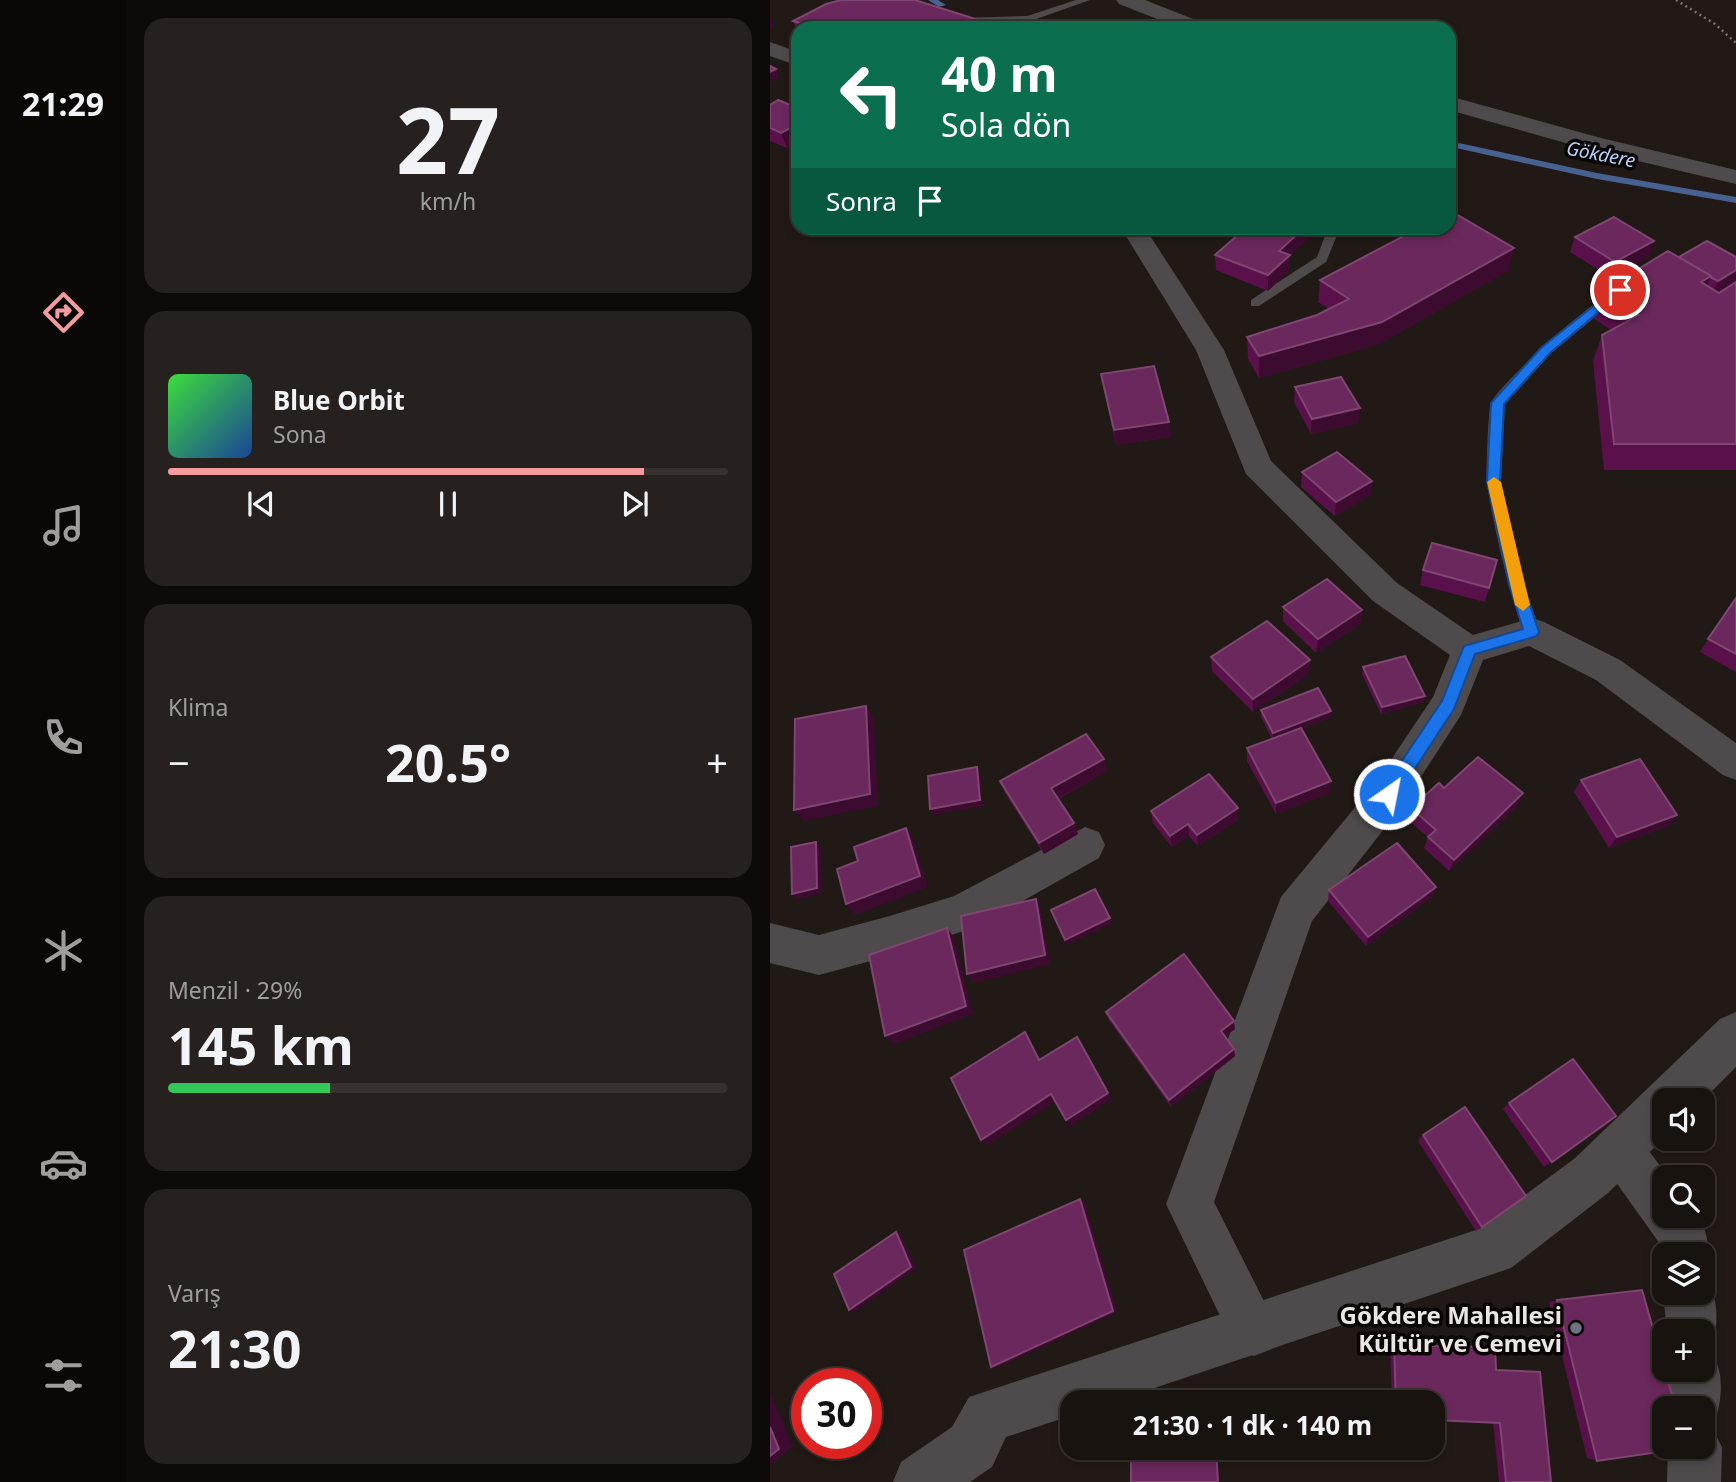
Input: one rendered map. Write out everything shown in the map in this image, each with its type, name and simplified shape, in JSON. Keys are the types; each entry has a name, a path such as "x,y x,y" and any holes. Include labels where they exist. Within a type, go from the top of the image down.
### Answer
{"street":[{"path":"1126,0 1181,21"},
{"path":"770,48 791,57"},
{"path":"1456,107 1595,144 1736,177"},
{"path":"1137,235 1210,350 1244,428 1257,466 1385,592 1469,650"},
{"path":"1469,650 1532,632 1608,670 1736,764"},
{"path":"1254,1331 1190,1204 1295,910 1389,794 1448,704 1469,650"},
{"path":"770,943 819,955 893,935 964,912 1085,845"},
{"path":"1683,1088 1733,1046"},
{"path":"920,1482 974,1465 988,1416 1254,1331 1493,1250 1591,1176 1652,1116"},
{"path":"1619,1148 1652,1193"},
{"path":"1694,1482 1695,1459"}],"lane":[{"path":"988,21 1028,19 1086,0"},
{"path":"1255,303 1322,260 1331,235"},
{"path":"1532,632 1516,584 1494,481 1498,403 1546,350 1626,285"}],"path":[{"path":"1676,0 1714,24 1736,43"}],"building":[{"path":"841,0 915,0 982,21 793,21 826,4"},
{"path":"778,100 791,105 791,128 781,133 770,128 770,105"},
{"path":"1456,214 1514,248 1382,322 1259,356 1247,337 1317,315 1349,299 1320,280 1406,235 1456,235"},
{"path":"1614,217 1654,241 1615,262 1575,237"},
{"path":"1238,235 1296,235 1279,251 1290,255 1268,275 1215,255"},
{"path":"1707,241 1736,257 1736,270 1718,281 1679,257"},
{"path":"1668,251 1711,276 1701,282 1719,293 1736,282 1736,444 1614,444 1602,335 1639,315 1602,291"},
{"path":"1154,366 1169,422 1114,430 1101,374"},
{"path":"1341,377 1360,408 1312,419 1295,387"},
{"path":"1337,452 1372,481 1336,502 1302,472"},
{"path":"1432,543 1497,560 1489,588 1423,570"},
{"path":"1327,579 1362,610 1318,639 1283,607"},
{"path":"1736,598 1736,654 1708,639"},
{"path":"1267,621 1310,660 1253,699 1211,657"},
{"path":"1405,656 1425,696 1382,707 1363,667"},
{"path":"1318,688 1331,711 1273,733 1261,710"},
{"path":"866,706 870,794 794,810 795,719"},
{"path":"1301,728 1331,781 1276,803 1247,748"},
{"path":"1086,734 1104,759 1051,788 1074,823 1039,843 1000,781"},
{"path":"1478,757 1523,793 1454,860 1428,837 1436,830 1411,808 1439,783 1444,788"},
{"path":"1640,759 1677,815 1617,837 1581,780"},
{"path":"977,767 980,800 930,809 928,776"},
{"path":"1209,774 1238,808 1197,835 1188,824 1170,836 1151,811"},
{"path":"906,828 920,876 846,904 837,869 858,861 854,847"},
{"path":"816,842 817,888 792,894 791,847"},
{"path":"1397,843 1436,887 1368,937 1329,890"},
{"path":"1095,889 1110,918 1065,940 1051,910"},
{"path":"1036,899 1045,955 967,974 961,916"},
{"path":"947,928 966,1006 885,1036 869,955"},
{"path":"1184,954 1234,1021 1221,1031 1234,1049 1169,1100 1106,1012"},
{"path":"1025,1032 1039,1060 1077,1037 1108,1093 1066,1120 1051,1094 981,1140 951,1078"},
{"path":"1573,1059 1616,1116 1552,1162 1509,1103"},
{"path":"1465,1107 1526,1196 1482,1227 1423,1135"},
{"path":"1080,1199 1113,1311 991,1367 964,1250"},
{"path":"896,1232 911,1267 849,1310 834,1274"},
{"path":"1642,1290 1652,1325 1652,1382 1668,1382 1672,1396 1652,1396 1652,1453 1597,1461 1557,1300"},
{"path":"1394,1345 1495,1347 1496,1370 1540,1372 1551,1482 1506,1482 1500,1423 1445,1421 1445,1390 1396,1390"},
{"path":"770,1427 779,1449 770,1456"},
{"path":"1131,1460 1217,1460 1218,1482 1131,1482"}],"waterway":[{"name":"Gökdere","path":"932,0 942,5"},
{"name":"Gökdere","path":"1459,146 1597,176 1736,200"}],"slow traffic":[{"path":"1494,482 1523,605"}],"place":[{"name":"Gökdere Mahallesi Kültür ve Cemevi","path":"1576,1328"}],"route":[{"path":"1389,794 1448,704 1469,650 1532,632 1516,584 1494,481 1498,403 1546,350 1620,290"}]}
